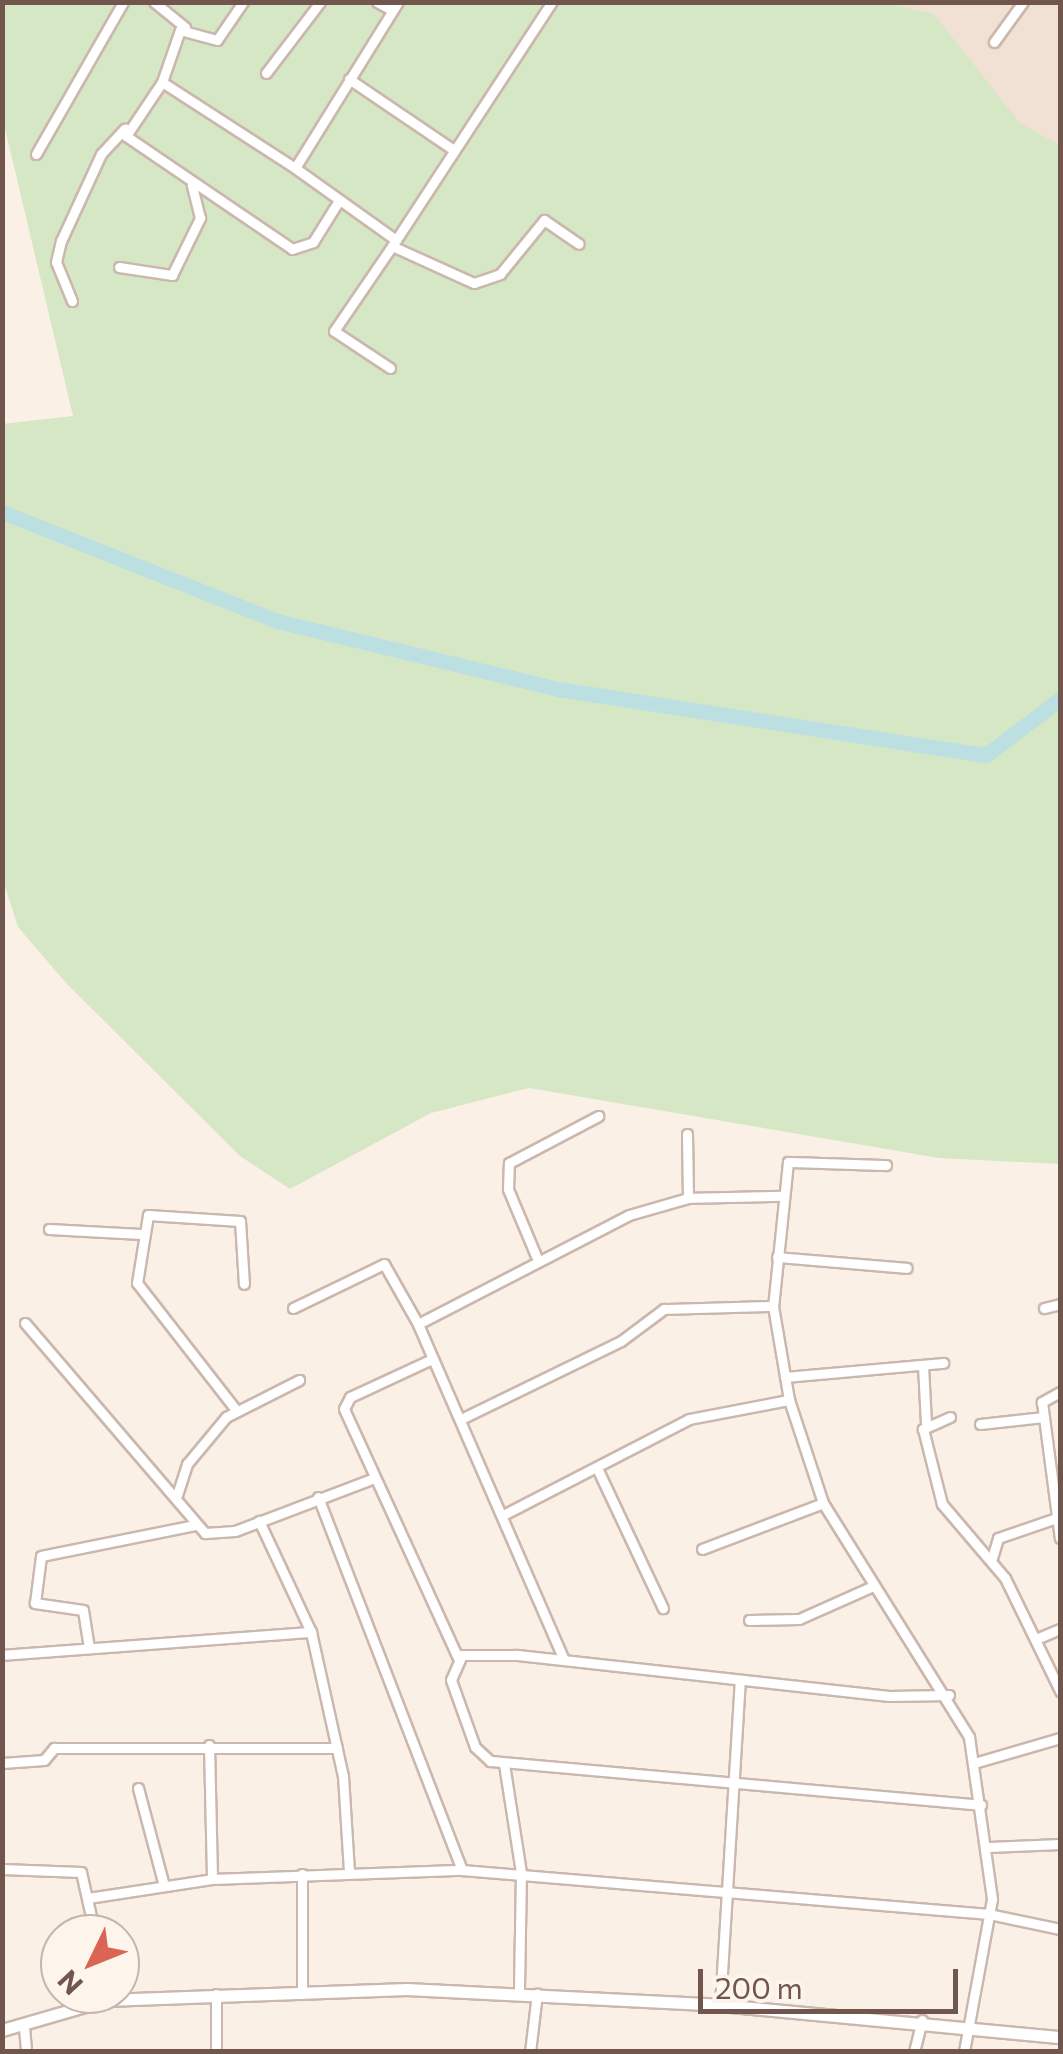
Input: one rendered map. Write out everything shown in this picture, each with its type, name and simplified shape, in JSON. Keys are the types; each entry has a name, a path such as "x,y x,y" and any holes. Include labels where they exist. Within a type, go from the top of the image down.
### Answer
{"street":[{"path":"36,154 123,2"},
{"path":"154,2 184,26 217,40 243,2"},
{"path":"266,73 320,2"},
{"path":"296,168 395,6 378,2"},
{"path":"390,368 334,331 552,2"},
{"path":"994,42 1023,2"},
{"path":"72,301 56,262 61,241 102,154 162,82 184,26"},
{"path":"349,79 454,150"},
{"path":"162,82 296,168 394,243 482,284 544,220 579,244"},
{"path":"127,126 129,142 292,249 313,242 338,202"},
{"path":"118,268 172,275 200,218 192,185"},
{"path":"536,1256 508,1188 509,1163 598,1116"},
{"path":"688,1134 688,1198"},
{"path":"886,1165 788,1162 779,1196 773,1306 789,1400 824,1503 871,1587 949,1695 974,1763 989,1847 989,1914 964,2052"},
{"path":"418,1324 536,1256 688,1198 779,1196"},
{"path":"236,1410 136,1282 141,1234 161,1209 240,1221 244,1284"},
{"path":"49,1229 141,1234"},
{"path":"777,1256 908,1268"},
{"path":"293,1308 384,1264 418,1324 564,1660"},
{"path":"1044,1308 1060,1304"},
{"path":"461,1419 621,1341 664,1309 773,1306"},
{"path":"25,1322 177,1495 195,1525"},
{"path":"432,1359 347,1400 372,1479 458,1658 452,1684 475,1747 504,1764 982,1806"},
{"path":"785,1376 943,1363"},
{"path":"924,1366 926,1423 942,1504 992,1558 1060,1691"},
{"path":"177,1495 187,1464 236,1410 299,1380"},
{"path":"1060,1392 1043,1396 1059,1494 1056,1518 1060,1538"},
{"path":"503,1514 689,1419 789,1400"},
{"path":"926,1423 950,1416"},
{"path":"980,1424 1044,1417"},
{"path":"597,1468 663,1608"},
{"path":"90,1648 83,1610 35,1603 40,1556 195,1525 219,1534 372,1479"},
{"path":"318,1497 462,1870"},
{"path":"702,1550 824,1503"},
{"path":"992,1558 998,1538 1056,1518"},
{"path":"258,1521 311,1632 336,1748 349,1870"},
{"path":"749,1620 799,1619 871,1587"},
{"path":"1036,1639 1060,1629"},
{"path":"2,1654 311,1632"},
{"path":"458,1658 564,1660 740,1682 949,1695"},
{"path":"720,2005 740,1682"},
{"path":"974,1763 1060,1738"},
{"path":"209,1745 212,1879"},
{"path":"2,1762 44,1760 54,1748 336,1748"},
{"path":"504,1764 521,1873 519,1992"},
{"path":"138,1788 164,1886"},
{"path":"989,1847 1060,1844"},
{"path":"2,1870 77,1870 91,1914"},
{"path":"88,1898 212,1879 349,1870 410,1878 462,1870 989,1914 1060,1930"},
{"path":"302,1874 302,1994"},
{"path":"140,1996 519,1992 922,2020 1060,2037"},
{"path":"216,1993 216,2052"},
{"path":"530,2052 537,1994"},
{"path":"2,2030 24,2027 60,2014"},
{"path":"914,2052 922,2020"},
{"path":"24,2027 26,2052"}],"shaded area":[{"path":"861,3 1060,3 1060,168"}],"green space":[{"path":"882,2 934,14 1020,123 1060,145 1060,1164 939,1158 529,1088 431,1113 290,1189 240,1156 66,983 18,927 3,880 2,424 73,416 3,120 3,3"}],"waterway":[{"path":"2,512 277,621 558,689 986,755 1060,699"}]}
